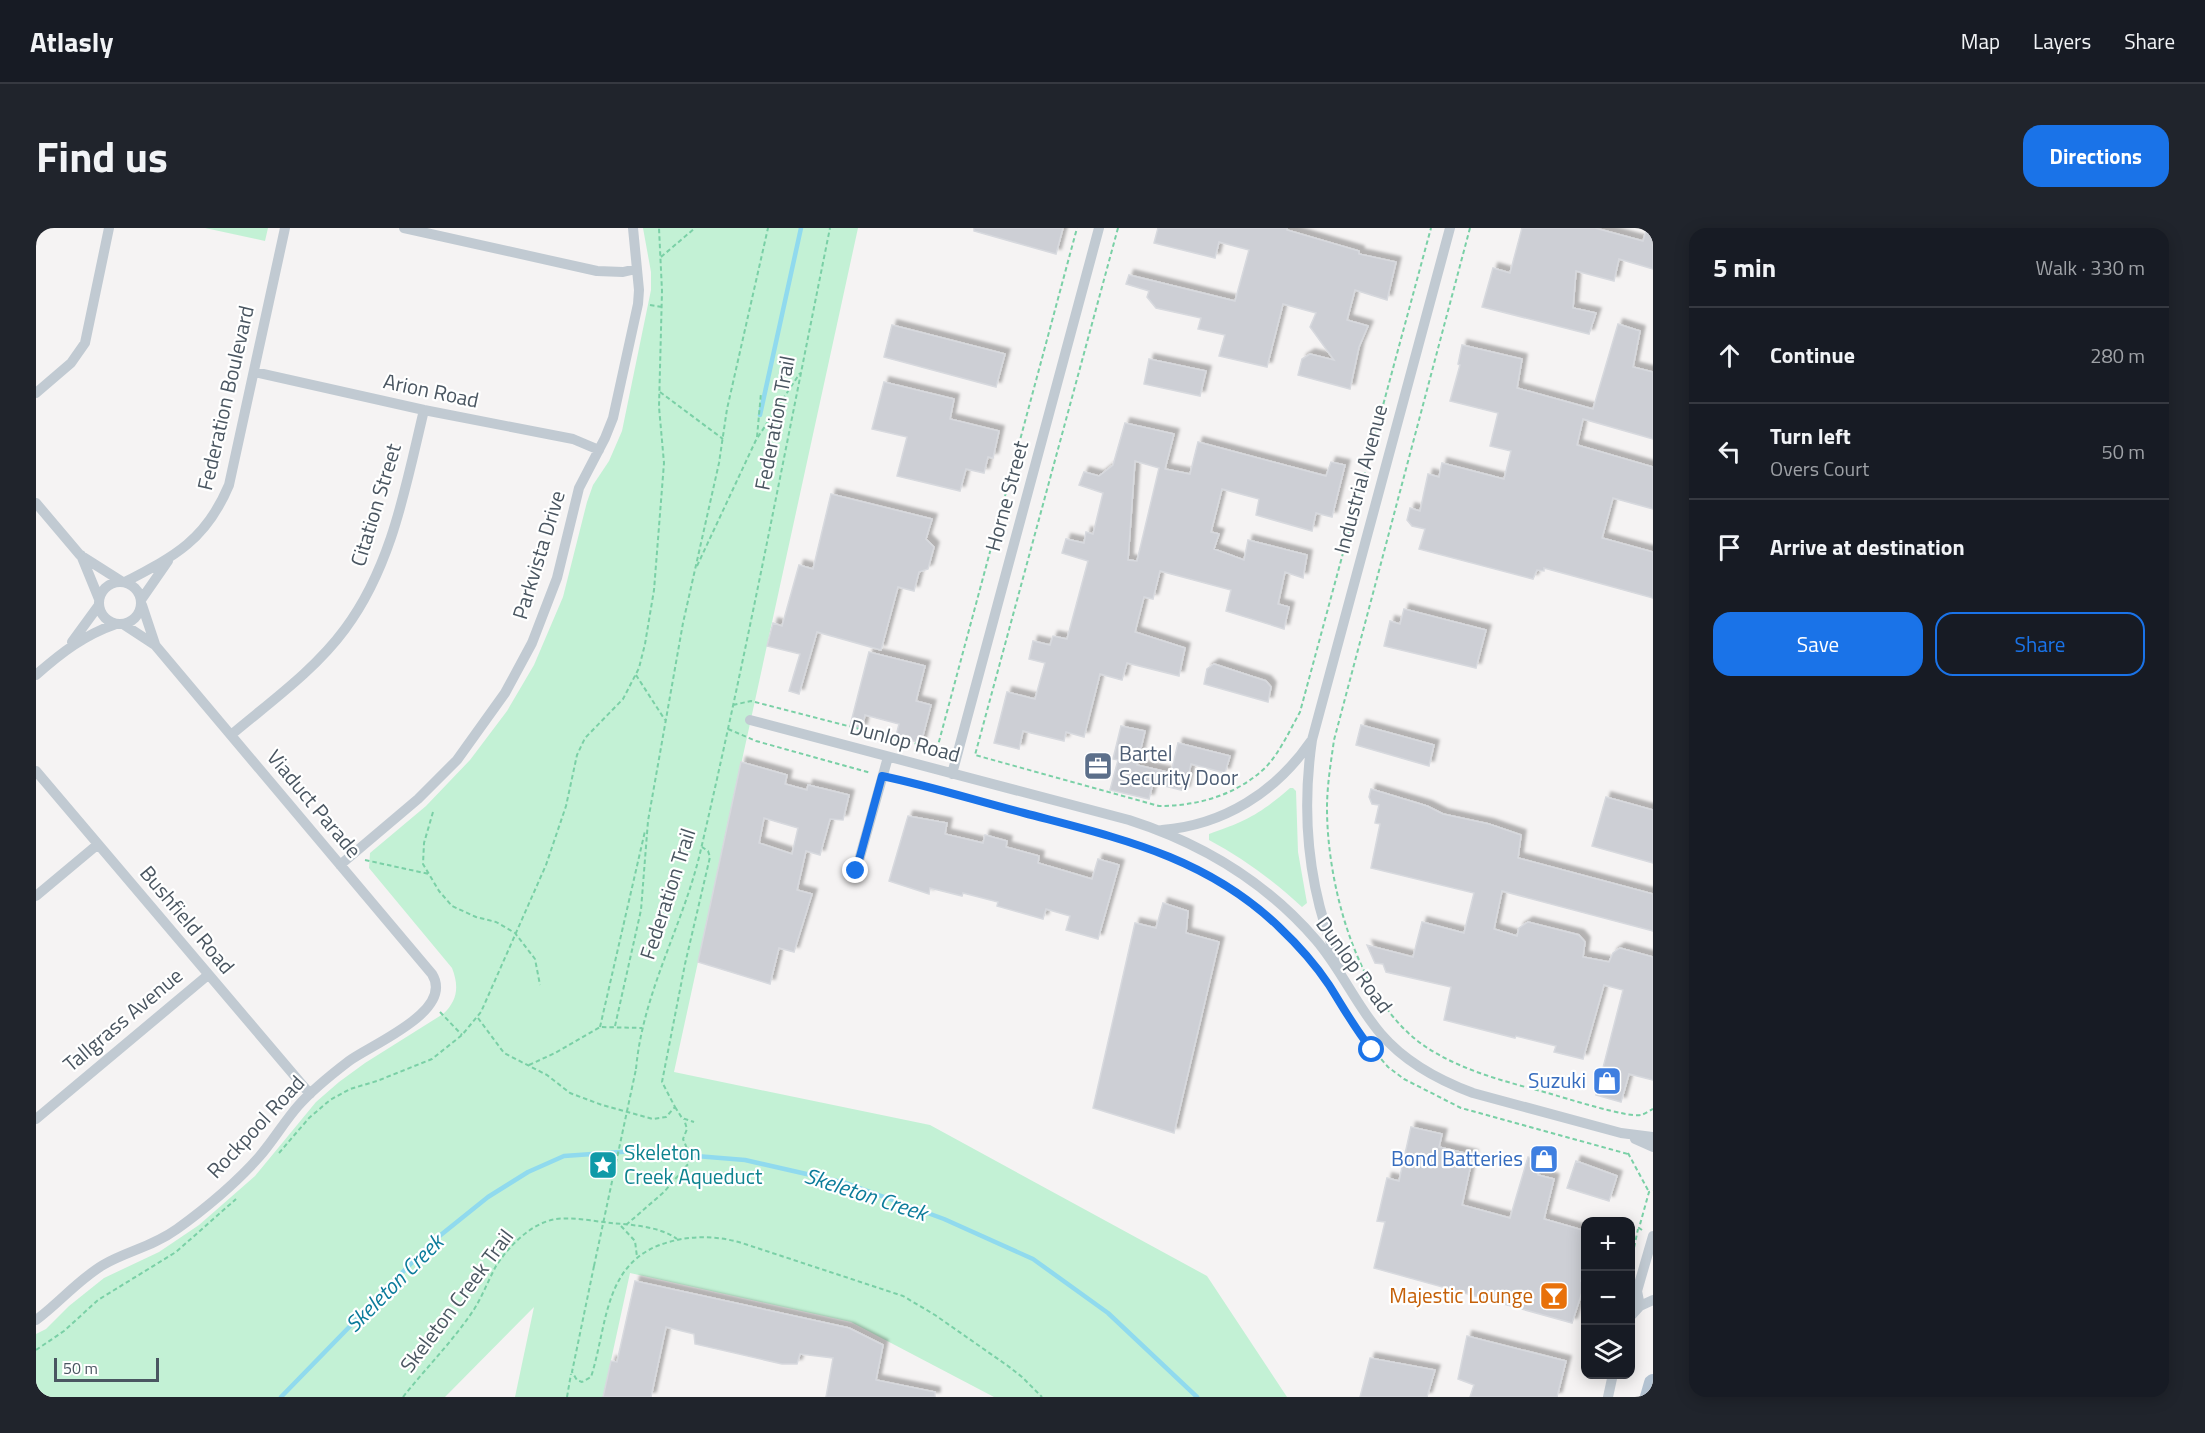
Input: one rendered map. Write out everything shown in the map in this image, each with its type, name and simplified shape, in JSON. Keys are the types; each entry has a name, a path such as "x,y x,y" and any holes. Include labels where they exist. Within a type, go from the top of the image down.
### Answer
{"main road":[{"path":"1648,1397 1653,1383"}],"street":[{"path":"36,393 71,363 85,343 109,228"},
{"name":"Federation Boulevard","path":"141,602 170,559 213,519 230,485 285,228"},
{"path":"404,228 597,271 636,270"},
{"name":"Parkvista Drive","path":"340,866 418,800 457,760 505,693 532,643 543,618 565,547 579,488 613,418 630,344 639,290 633,228"},
{"name":"Horne Street","path":"952,774 1099,228"},
{"name":"Industrial Avenue","path":"1348,984 1326,933 1310,860 1307,770 1312,740 1449,228"},
{"name":"Arion Road","path":"254,372 424,411 573,439 599,450"},
{"name":"Citation Street","path":"231,735 321,656 345,629 385,556 424,411"},
{"path":"36,503 80,555 136,588 141,602 136,617 98,631 66,649 36,675"},
{"path":"80,555 104,617 119,624"},
{"name":"Federation Boulevard","path":"123,582 170,559"},
{"path":"66,649 99,602 107,586 123,582"},
{"name":"Viaduct Parade","path":"141,602 155,645 432,974 436,991 432,1003"},
{"name":"Viaduct Parade","path":"119,624 155,645"},
{"name":"Dunlop Road","path":"750,720 1159,830 1190,843 1258,885 1275,899 1316,940 1382,1035 1403,1056 1430,1073 1473,1093 1621,1133 1652,1139"},
{"name":"Industrial Avenue","path":"1159,830 1186,828 1237,809 1261,794 1280,777 1298,760 1312,740"},
{"path":"856,871 888,757"},
{"name":"Bushfield Road","path":"36,771 310,1094"},
{"path":"36,896 97,845"},
{"name":"Tallgrass Avenue","path":"36,1119 208,975"},
{"name":"Rockpool Road","path":"36,1320 92,1272 105,1264 150,1246 212,1202 259,1157 310,1094 353,1058 400,1030 432,1003"},
{"name":"Dunlop Road","path":"1621,1133 1633,1138 1652,1139"},
{"path":"1640,1306 1636,1292 1653,1237"},
{"path":"1635,1312 1640,1306 1653,1300"},
{"path":"1608,1397 1612,1379"}],"path":[{"path":"659,228 662,291 659,391 664,463 654,590 645,644 636,675 623,699 585,738 577,755 566,806 549,855 477,1017 504,1053 547,1075 570,1093 602,1105 653,1119 666,1117 675,1107"},
{"path":"661,257 695,228"},
{"path":"600,1027 648,821 683,623 723,439 727,409 768,228"},
{"name":"Federation Trail","path":"567,1397 636,1069 642,1028 661,966 692,885 702,847 830,228"},
{"path":"733,705 751,701 938,749 1077,228"},
{"path":"1118,228 975,755 1159,806 1202,802 1233,791 1266,766 1300,712 1431,228"},
{"path":"1470,228 1334,740 1327,806 1331,865 1348,929 1372,984 1406,1031 1427,1047 1486,1076 1571,1100 1640,1115 1653,1109"},
{"path":"694,571 756,440 801,371"},
{"path":"659,391 723,439"},
{"path":"756,440 761,393"},
{"path":"636,675 666,720"},
{"path":"728,729 756,741 1119,838 1169,855 1204,872 1255,907 1290,938 1329,985 1356,1030 1388,1067 1404,1079 1461,1108 1628,1154 1651,1192 1635,1244"},
{"path":"433,812 424,843 423,864 438,891 452,906 476,917 496,922 515,933 535,959 540,985"},
{"path":"615,1026 641,910 648,821"},
{"path":"626,1225 664,1192 691,1158 683,1139 687,1129 684,1119 662,1082 685,964 710,857 708,851 702,847"},
{"path":"359,859 429,874"},
{"path":"432,1003 462,1035"},
{"path":"529,1065 600,1027 642,1028"},
{"path":"684,1119 694,1122"},
{"path":"1628,1154 1633,1138"},
{"name":"Skeleton Creek Trail","path":"403,1397 474,1311 496,1266 507,1251 528,1231 554,1219 567,1219 656,1230 670,1234 677,1239"},
{"path":"620,1224 635,1241 637,1257"},
{"path":"1639,1228 1653,1237"},
{"path":"572,1372 577,1380 582,1382 591,1377 613,1291 625,1268 637,1257 661,1244 689,1237 733,1240 903,1296 935,1315 1008,1366 1042,1397"}],"green space":[{"path":"205,228 268,228 265,241"},
{"path":"643,228 858,228 674,1072 930,1125 1207,1276 1287,1397 994,1397 851,1322 630,1273 603,1397 515,1397 534,1307 445,1397 36,1397 36,1334 46,1329 69,1306 104,1278 159,1252 199,1225 255,1176 316,1102 365,1063 443,1014 452,1003 456,992 456,981 452,968 369,868 370,853 426,806 470,760 507,711 534,665 563,597 593,485 609,461 622,431 651,290 651,272"},
{"path":"1290,788 1296,791 1298,852 1307,903 1302,907 1258,870 1209,840 1209,834 1252,816"}],"building":[{"path":"974,228 1063,228 1056,254 974,231"},
{"path":"1158,228 1287,228 1287,230 1359,251 1359,254 1396,262 1387,300 1355,290 1347,320 1368,326 1359,347 1350,389 1298,375 1302,359 1310,354 1334,360 1310,327 1316,313 1283,304 1267,367 1219,356 1225,335 1198,329 1201,318 1156,308 1147,297 1149,291 1126,284 1129,275 1235,301 1249,250 1219,242 1215,258 1154,243"},
{"path":"1522,228 1595,228 1643,241 1647,228 1653,228 1653,269 1619,259 1614,281 1576,271 1573,308 1596,313 1589,334 1482,307 1493,268 1510,273"},
{"path":"1618,324 1640,331 1633,367 1653,372 1653,439 1583,419 1577,445 1653,467 1653,509 1613,498 1602,538 1653,552 1653,598 1544,568 1544,571 1537,570 1533,579 1419,549 1425,529 1412,526 1407,520 1410,508 1420,511 1428,474 1439,477 1442,463 1504,479 1511,451 1490,446 1498,413 1450,401 1460,365 1458,364 1462,345 1522,359 1517,388 1593,409"},
{"path":"892,325 1005,354 996,387 884,357"},
{"path":"1149,359 1206,371 1200,396 1144,384"},
{"path":"884,382 954,399 950,419 999,431 993,458 988,457 984,473 966,469 960,491 897,476 907,437 872,429"},
{"path":"1125,423 1174,434 1165,469 1190,474 1198,442 1326,476 1331,462 1345,465 1332,517 1316,513 1312,531 1256,515 1259,499 1222,489 1211,532 1219,534 1214,549 1244,560 1248,540 1307,555 1303,578 1285,572 1278,604 1289,607 1284,629 1226,611 1231,590 1160,571 1153,599 1144,597 1135,632 1185,648 1179,676 1127,663 1122,680 1100,674 1084,737 1066,732 1064,741 1023,731 1019,749 994,743 1007,692 1035,699 1045,663 1029,659 1033,641 1050,645 1053,636 1067,639 1088,561 1062,553 1066,539 1084,543 1086,532 1093,534 1103,493 1079,485 1084,472 1099,476 1113,465","holes":["1135,461 1159,468 1137,561 1128,560"]},
{"path":"831,494 932,519 926,539 934,547 928,569 919,572 914,591 898,587 881,650 817,632 799,694 789,691 800,654 767,646 773,623 782,626 799,565 813,569"},
{"path":"1404,609 1486,630 1476,668 1384,646 1390,621 1400,624"},
{"path":"869,652 925,666 916,701 931,705 921,743 896,736 899,724 865,715 862,729 850,726"},
{"path":"1214,664 1266,681 1271,687 1268,702 1204,684 1207,669"},
{"path":"1361,725 1434,745 1429,766 1356,745"},
{"path":"1121,726 1145,731 1137,765 1171,773 1178,743 1230,756 1225,773 1191,764 1185,791 1153,783 1149,799 1110,790 1118,760 1113,759"},
{"path":"741,762 787,775 785,784 807,790 808,785 849,795 843,820 830,819 820,855 806,851 797,890 812,894 794,952 779,948 770,984 698,962","holes":["764,818 798,828 792,854 759,843"]},
{"path":"1371,789 1427,806 1443,814 1489,824 1521,835 1518,858 1653,894 1653,931 1502,891 1494,929 1517,936 1519,928 1528,922 1579,935 1585,942 1583,957 1609,962 1613,953 1620,948 1653,957 1653,1080 1629,1074 1621,1102 1596,1095 1623,990 1604,985 1583,1059 1554,1052 1556,1046 1444,1020 1451,987 1386,972 1383,964 1375,963 1367,945 1413,957 1422,922 1464,933 1474,893 1371,868 1380,824 1375,823 1379,805 1372,804 1369,797"},
{"path":"1606,797 1653,810 1653,863 1592,846"},
{"path":"908,816 947,823 945,834 983,843 985,835 1007,841 1006,847 1039,856 1038,863 1092,879 1098,859 1119,865 1098,939 1066,930 1070,916 1046,909 1043,919 997,906 998,902 963,893 962,896 930,888 929,894 889,881"},
{"path":"1163,903 1188,911 1186,933 1219,942 1174,1133 1093,1108 1135,923 1156,928"},
{"path":"1411,1127 1442,1134 1439,1147 1473,1155 1462,1205 1510,1218 1528,1157 1541,1159 1538,1175 1554,1179 1544,1219 1581,1230 1581,1295 1572,1323 1374,1268 1385,1222 1377,1221 1387,1178 1399,1181"},
{"path":"1576,1161 1617,1176 1609,1201 1567,1188"},
{"path":"635,1281 849,1328 883,1345 876,1380 935,1392 935,1397 826,1397 833,1358 800,1354 797,1364 782,1364 695,1344 694,1334 666,1327 651,1397 603,1397 611,1361 617,1362"},
{"path":"1467,1336 1566,1361 1557,1397 1470,1397 1474,1385 1458,1379"},
{"path":"1370,1358 1435,1370 1427,1397 1360,1397"}],"waterway":[{"path":"760,415 801,228"},
{"name":"Skeleton Creek","path":"281,1397 432,1242 488,1197 528,1172 564,1156 635,1151 745,1160 846,1183 944,1219 1033,1259 1108,1313 1197,1397"}],"place":[{"name":"Bartel Security Door","path":"1098,766"},
{"name":"Suzuki","path":"1607,1081"},
{"name":"Bond Batteries","path":"1544,1159"},
{"name":"Skeleton Creek Aqueduct","path":"603,1165"},
{"name":"Majestic Lounge","path":"1554,1296"}],"route":[{"path":"856,871 882,776 1119,838 1169,855 1204,872 1231,889 1277,925 1329,985 1356,1030 1372,1050"}]}
